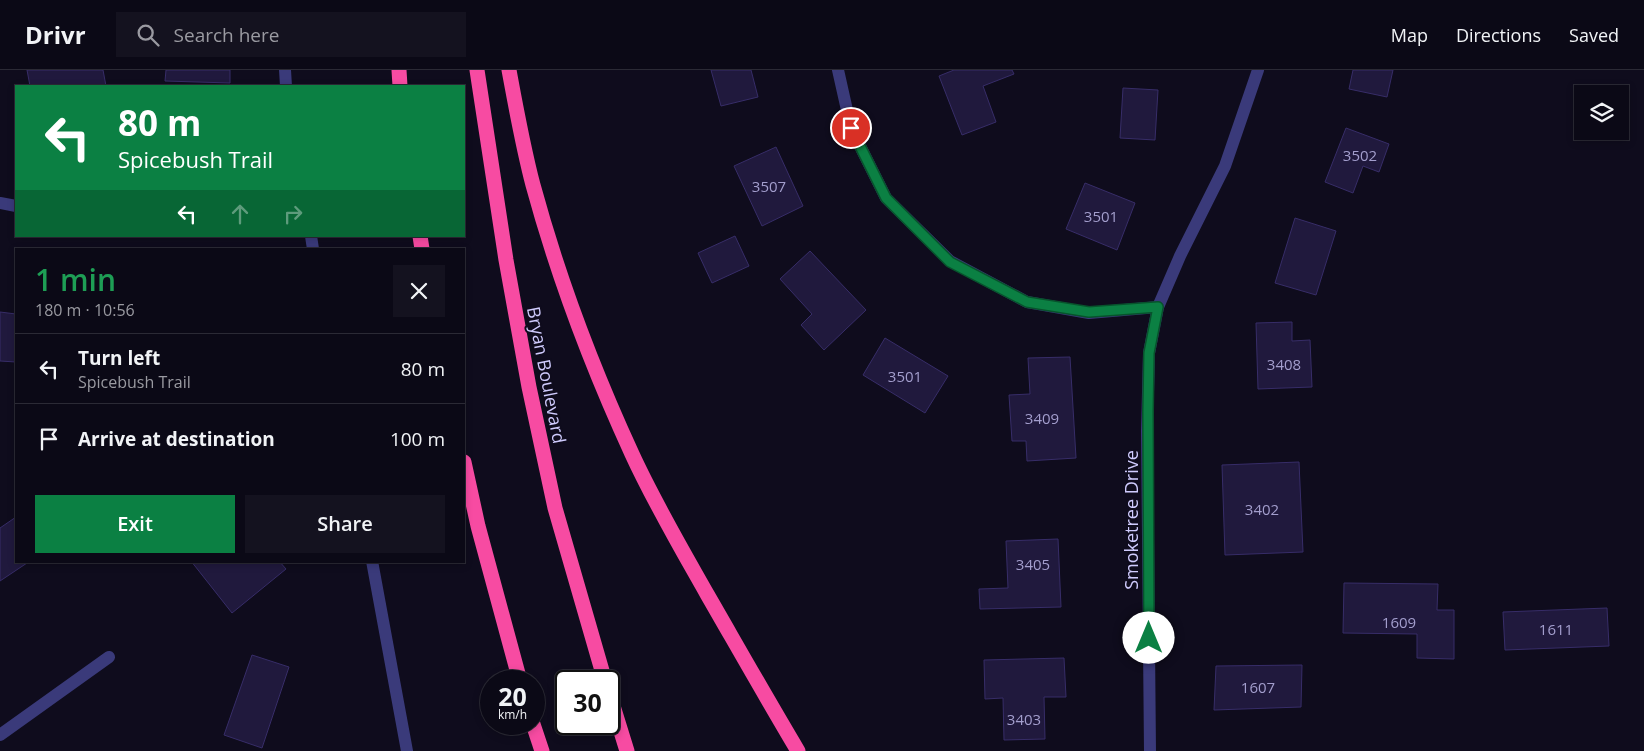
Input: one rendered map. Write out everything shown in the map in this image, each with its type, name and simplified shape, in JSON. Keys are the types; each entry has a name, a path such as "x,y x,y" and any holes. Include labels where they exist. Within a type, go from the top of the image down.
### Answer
{"highway":[{"path":"398,70 400,85"},
{"name":"Bryan Boulevard","path":"477,70 506,260 529,387 556,508 602,670"},
{"path":"509,70 522,138 549,240 574,315 632,455 666,522 798,751"},
{"path":"465,467 478,526 517,670"},
{"path":"620,727 628,751"},
{"path":"537,735 542,751"}],"street":[{"path":"285,70 286,85"},
{"path":"838,70 851,128 886,198 950,262 1027,302 1089,312 1158,307"},
{"name":"Smoketree Drive","path":"1150,751 1149,353 1158,307 1180,256 1226,166 1258,70"},
{"path":"0,203 15,206"},
{"path":"372,563 407,751"},
{"path":"0,735 109,657"}],"building":[{"path":"27,70 103,70 106,85 30,85"},
{"path":"166,70 230,70 230,83 165,81"},
{"path":"711,70 751,70 758,97 721,106"},
{"path":"954,70 1012,70 1014,74 983,86 996,122 962,135 939,76"},
{"path":"1353,70 1393,70 1387,97 1349,89"},
{"path":"1123,88 1158,90 1155,140 1120,138"},
{"path":"1346,128 1389,144 1379,172 1363,166 1353,193 1325,182"},
{"path":"776,147 803,206 762,226 734,166"},
{"path":"1085,183 1135,203 1117,250 1066,229"},
{"path":"1295,218 1336,231 1316,295 1275,283"},
{"path":"735,236 749,266 712,283 698,253"},
{"path":"810,251 866,310 824,350 801,325 812,314 780,279"},
{"path":"0,312 15,314 15,362 0,361"},
{"path":"1292,322 1292,341 1310,340 1312,387 1258,389 1256,323"},
{"path":"885,338 948,376 925,413 863,375"},
{"path":"1070,357 1076,458 1027,461 1026,441 1012,441 1009,395 1030,394 1028,358"},
{"path":"1299,462 1303,552 1225,555 1222,465"},
{"path":"15,518 15,563 27,563 0,581 0,528"},
{"path":"1058,539 1061,607 980,609 979,589 1008,588 1006,541"},
{"path":"193,563 281,563 286,569 232,613"},
{"path":"1344,583 1438,584 1437,610 1454,610 1454,659 1417,658 1417,634 1343,633"},
{"path":"1607,608 1609,646 1505,650 1503,612"},
{"path":"252,655 289,667 262,748 224,735"},
{"path":"1064,658 1066,697 1044,697 1045,739 1004,740 1003,698 985,699 984,660"},
{"path":"1302,665 1301,707 1214,710 1216,666"}],"route":[{"path":"851,128 886,198 950,262 1027,302 1089,312 1158,307 1149,353 1149,638"}]}
